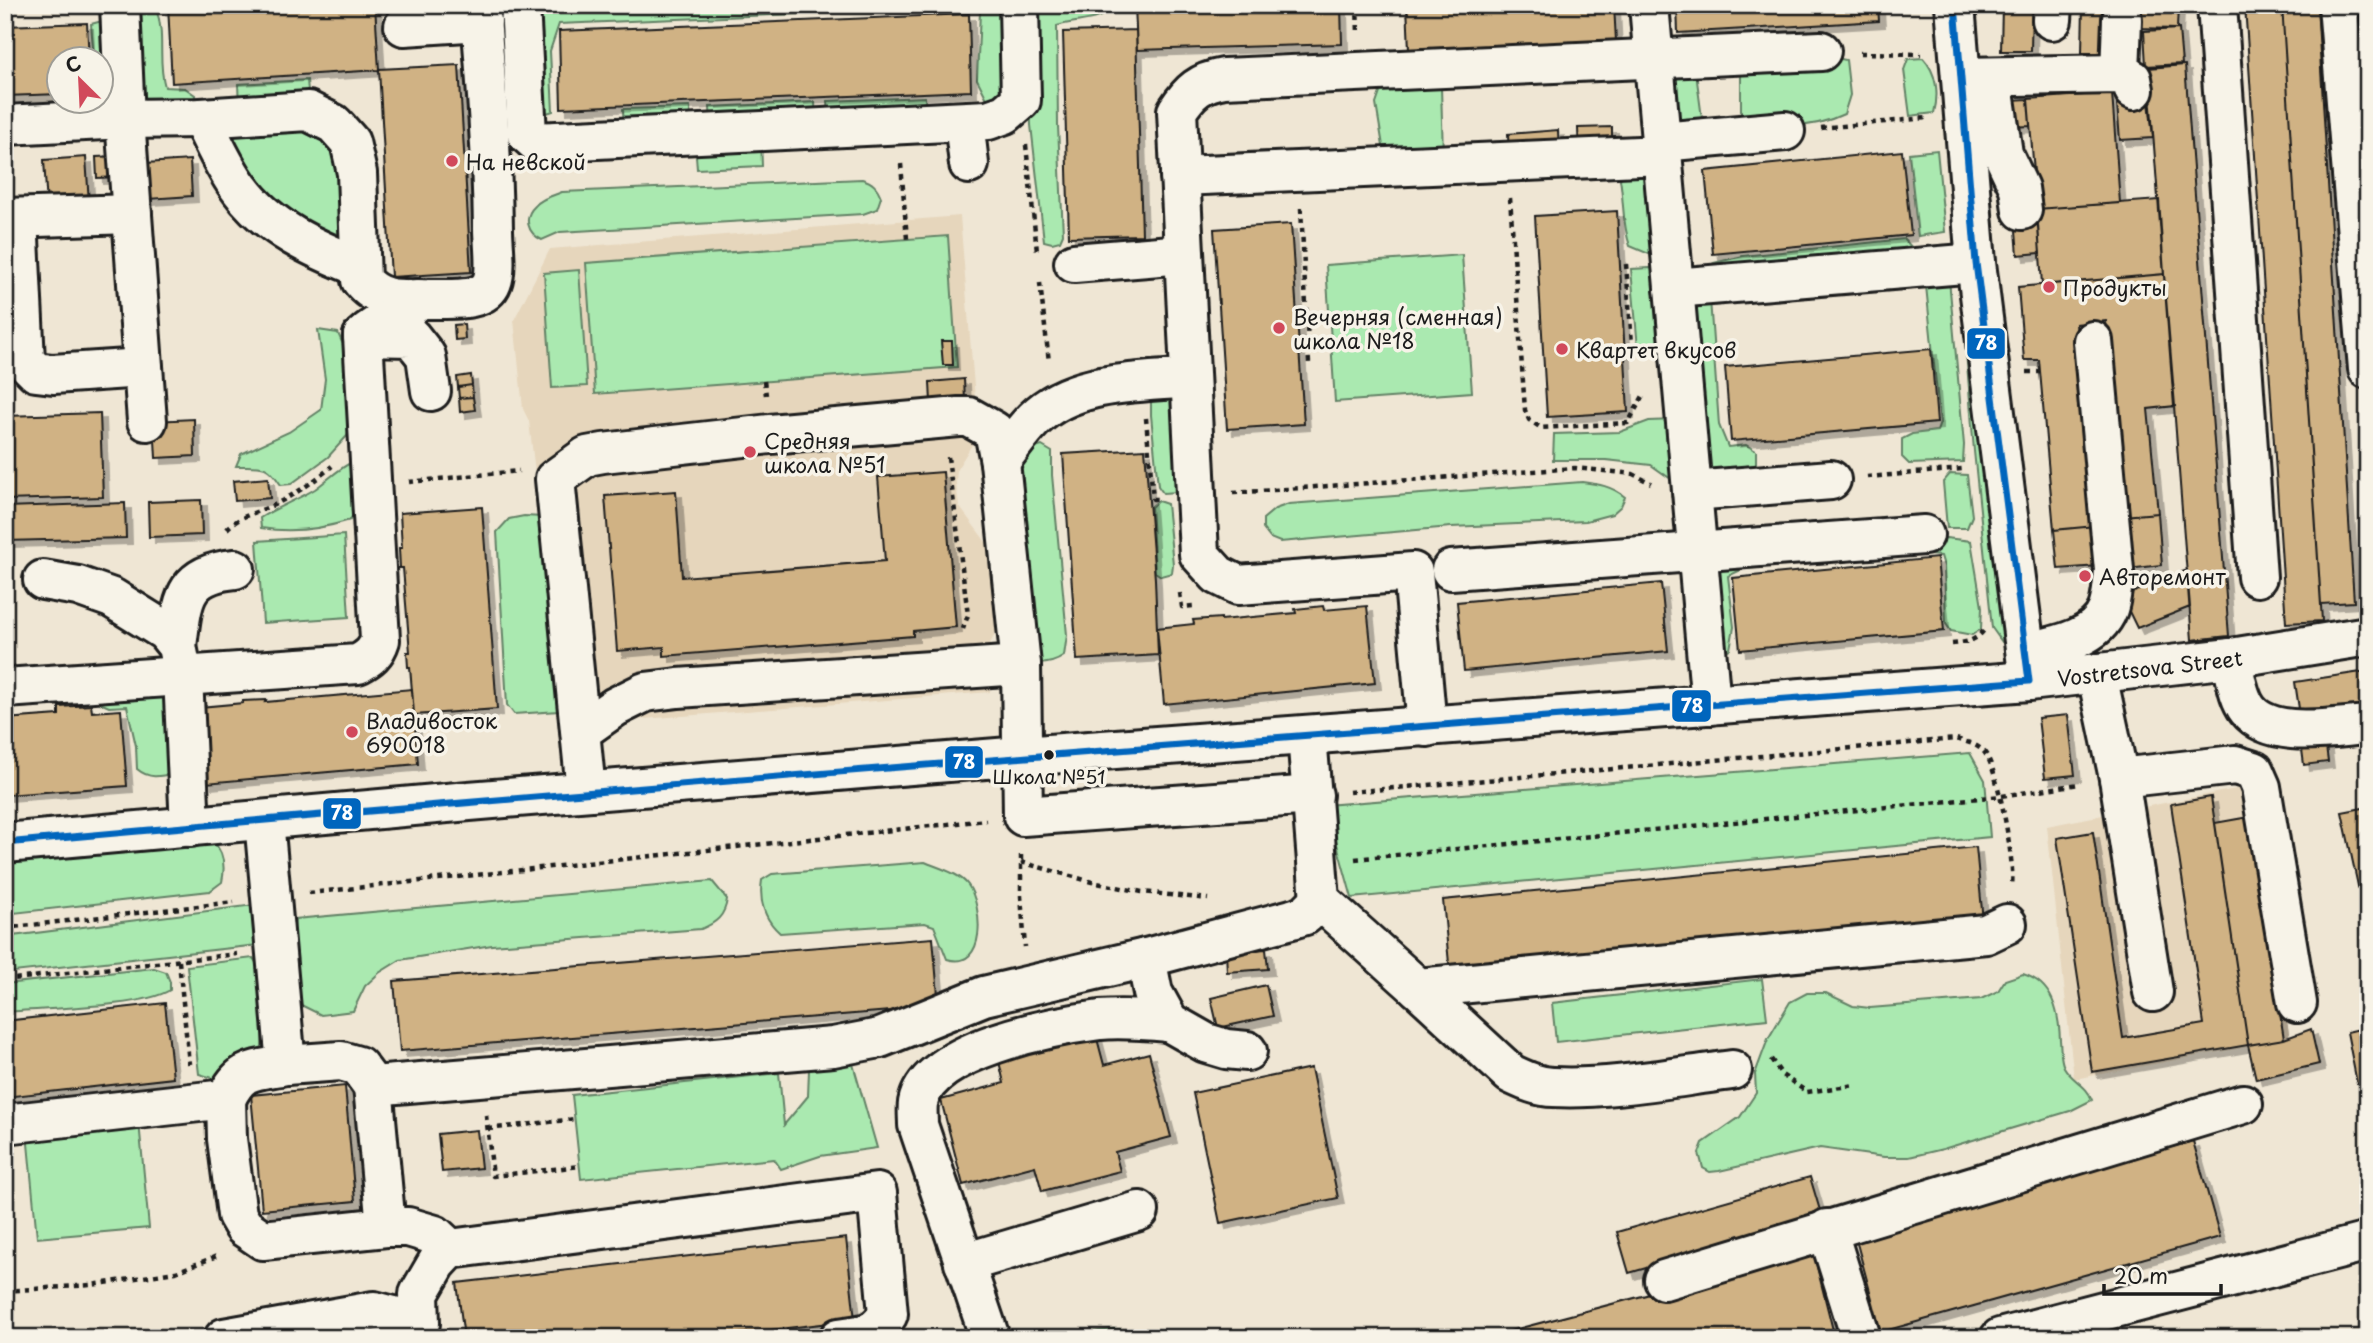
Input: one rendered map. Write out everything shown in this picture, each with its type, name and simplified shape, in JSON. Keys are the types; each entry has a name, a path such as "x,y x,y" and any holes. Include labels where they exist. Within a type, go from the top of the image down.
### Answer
{"street":[{"path":"120,5 125,119 147,421"},
{"path":"520,5 527,134 536,142 988,120 1005,114 1021,100 1019,5"},
{"path":"1648,5 1711,705"},
{"path":"1955,5 1976,77 2003,154 2019,188 2022,210"},
{"path":"2217,5 2257,577"},
{"path":"2338,5 2368,369"},
{"path":"5,125 308,111 334,124 350,142 356,173 361,280 377,295 388,300 470,298 485,291 492,282 492,181 481,13 404,26"},
{"path":"1976,77 2127,82 2122,19"},
{"path":"1427,727 1413,572 1238,585 1218,575 1199,554 1177,111 1197,86 1210,80 1237,77 1821,51"},
{"path":"1976,77 1976,263 2028,666 2061,644 2095,628 2109,606 2114,570 2093,341"},
{"path":"201,118 239,188 257,209 312,247 360,267"},
{"path":"968,164 965,131 975,121"},
{"path":"1180,176 1508,162 1661,149 1785,131"},
{"path":"132,214 12,218 25,361 36,372 53,374 143,368"},
{"path":"1056,264 1184,254"},
{"path":"1674,288 1976,263"},
{"path":"363,336 384,321 406,311 418,299"},
{"path":"363,336 411,337 426,356 430,391"},
{"path":"5,688 180,661 358,664 377,650 380,640 363,336"},
{"path":"1000,462 1035,418 1054,403 1094,388 1190,377"},
{"path":"586,791 555,479 587,456 603,453 770,433 969,417 994,431 1000,462 1021,664 1023,816 1313,795"},
{"path":"1692,497 1831,480"},
{"path":"1451,570 1924,535"},
{"path":"190,827 180,661 184,598 192,585 208,576 236,569"},
{"path":"43,580 87,588 112,598 165,631 180,661"},
{"name":"Vostretsova Street","path":"5,843 586,791 1711,705 2028,666 2097,675 2231,658 2368,636"},
{"path":"2231,658 2239,693 2247,709 2260,722 2291,730 2368,725"},
{"path":"581,731 615,707 645,692 1021,664"},
{"path":"2097,675 2119,778 2153,992"},
{"path":"1307,735 1320,900 1511,1074 1526,1082 1551,1087 1732,1070"},
{"path":"2119,778 2235,765 2254,771 2261,787 2297,1003"},
{"path":"264,820 286,1065"},
{"path":"373,1086 833,1047 880,1038 984,996 1146,958 1305,915 1320,900"},
{"path":"1418,988 1986,934 2007,924"},
{"path":"1146,958 1153,993 1169,1022"},
{"path":"990,1338 918,1125 918,1102 934,1076 980,1048 1044,1030 1101,1020 1139,1019 1169,1022 1206,1043 1247,1051"},
{"path":"5,1124 209,1101 250,1072 286,1065 341,1061 358,1066 373,1086 386,1227"},
{"path":"209,1101 227,1139 237,1215 244,1227 262,1240 408,1227 435,1235 450,1249"},
{"path":"1664,1280 2244,1104"},
{"path":"224,1338 373,1311 424,1330 419,1294 437,1263 450,1249 877,1193 888,1314 872,1333 839,1338"},
{"path":"964,1263 1139,1211"},
{"path":"1827,1229 1861,1338"},
{"path":"2000,1338 2368,1242"}],"path":[{"path":"1821,51 1927,54"},
{"path":"1021,100 1056,264 1054,403"},
{"path":"1785,131 1929,118"},
{"path":"898,125 907,239"},
{"path":"1508,162 1525,410 1529,420 1541,428 1628,423"},
{"path":"1299,173 1310,364"},
{"path":"1626,264 1633,357"},
{"path":"1143,383 1153,499 1575,468 1633,474 1692,497"},
{"path":"943,418 968,615 961,637"},
{"path":"1831,480 1973,468"},
{"path":"370,486 530,470 532,486 555,484"},
{"path":"1313,795 1956,739 1970,742 1983,750 1991,762 2001,796 2013,879 2007,924"},
{"path":"1317,862 2001,796 2119,778"},
{"path":"5,928 1023,816 1022,930 1031,986"},
{"path":"1021,862 1104,885 1209,899"},
{"path":"5,980 277,950"},
{"path":"179,961 209,1101"},
{"path":"1769,1056 1782,1075 1807,1092 1855,1085"},
{"path":"488,1129 575,1119"},
{"path":"5,1291 91,1285 176,1272 262,1240"}],"shaded area":[{"name":"Средняя школа №51","path":"960,216 978,435 957,469 956,483 959,506 989,546 996,631 987,651 990,692 631,720 598,692 575,476 536,481 529,421 523,409 514,320 550,249"},
{"path":"2251,786 2290,1039 2074,1079 2047,826"}],"green space":[{"path":"526,5 1008,5 1006,96 987,99 977,79 980,12 964,7 559,24 550,51 553,111 538,116"},
{"path":"1026,5 1115,5 1095,18 1057,26 1063,234 1060,241 1052,243 1044,241 1031,125"},
{"path":"156,9 165,87 185,88 195,95 194,102 137,105 134,15"},
{"path":"109,19 110,46 93,46 91,24"},
{"path":"1826,56 1846,60 1850,95 1844,114 1818,123 1793,126 1741,119 1741,69"},
{"path":"1923,58 1936,84 1934,113 1910,116 1904,70 1908,59"},
{"path":"1674,63 1696,73 1702,118 1700,133 1675,138"},
{"path":"307,80 309,102 239,106 238,84"},
{"path":"1383,84 1441,87 1443,155 1384,152 1376,104"},
{"path":"925,97 926,120 829,123 828,101"},
{"path":"815,102 816,123 711,128 710,107"},
{"path":"690,107 691,131 624,133 623,109"},
{"path":"282,120 336,140 343,235 335,240 312,234 252,185 224,126"},
{"path":"761,140 762,166 697,169 695,143"},
{"path":"1937,150 1945,232 1918,236 1909,153"},
{"path":"1656,165 1663,251 1649,254 1630,246 1624,221 1620,179 1629,166"},
{"path":"862,179 874,185 881,197 877,209 863,214 560,232 542,240 533,233 528,224 531,210 538,203 562,192"},
{"path":"948,236 957,367 595,394 586,263"},
{"path":"1904,239 1913,249 1900,260 1698,272 1714,263 1743,256"},
{"path":"1462,255 1472,392 1335,402 1326,265"},
{"path":"1631,269 1663,269 1668,339 1643,349 1638,348"},
{"path":"579,270 587,386 552,388 544,273"},
{"path":"1925,276 1949,279 1964,445 1963,462 1909,464 1902,457 1902,439 1912,434 1937,431 1940,423"},
{"path":"1960,276 2011,642 2002,642 1992,628"},
{"path":"1686,294 1710,299 1719,425 1728,447 1746,445 1756,451 1756,464 1743,476 1711,482"},
{"path":"318,330 338,333 347,354 353,414 347,436 328,457 291,484 281,485 272,473 263,467 236,466 241,454 289,432 321,410 325,379"},
{"path":"1175,383 1187,483 1177,492 1163,493 1158,486 1151,392"},
{"path":"1674,420 1678,484 1651,465 1606,460 1553,460 1554,434 1620,432 1649,421"},
{"path":"1042,446 1052,452 1067,635 1064,656 1052,662 1038,664 1029,663 1016,462 1032,449"},
{"path":"356,460 360,503 350,520 306,529 261,528 260,518 315,489"},
{"path":"1950,474 1967,475 1972,516 1967,528 1947,528 1943,482"},
{"path":"1582,482 1605,486 1620,493 1625,497 1621,506 1612,514 1586,521 1451,527 1280,542 1270,538 1263,529 1263,519 1275,509 1289,504"},
{"path":"1158,501 1167,504 1173,564 1172,573 1161,576 1155,572 1151,507"},
{"path":"524,516 543,517 559,711 514,714 507,705 497,532 509,519"},
{"path":"344,535 349,617 263,623 257,541"},
{"path":"1946,538 1971,541 1982,607 1981,629 1972,635 1951,631 1946,624 1944,566 1941,556 1919,554 1921,542"},
{"path":"1772,560 1766,567 1743,569 1728,576 1734,627 1730,649 1715,655 1712,566"},
{"path":"163,682 174,773 154,776 137,769 136,746 127,706 109,707 100,703 100,696"},
{"path":"1970,753 1985,780 1990,837 1352,898 1326,805"},
{"path":"213,842 223,860 223,871 222,882 210,891 5,914 5,857"},
{"path":"925,862 959,877 968,885 973,895 977,907 978,934 969,955 960,960 947,959 934,926 925,923 780,933 770,922 764,909 762,880 772,874"},
{"path":"712,881 727,899 726,905 719,918 701,929 492,945 400,960 365,986 353,1011 321,1015 301,1005 293,939 295,919"},
{"path":"254,905 258,945 5,973 5,937"},
{"path":"253,958 261,977 262,1050 227,1063 213,1078 199,1074 187,966"},
{"path":"154,968 166,972 170,982 170,990 156,996 115,1004 5,1012 5,984"},
{"path":"2023,974 2033,978 2048,991 2056,1009 2063,1064 2067,1072 2087,1090 2092,1100 2070,1111 1909,1157 1884,1157 1820,1148 1719,1171 1710,1172 1703,1168 1699,1153 1703,1143 1740,1117 1756,1093 1755,1074 1768,1039 1790,1002 1807,993 1826,993 1853,1006 1870,1008 1981,999 1998,991 2005,980"},
{"path":"1762,979 1767,1019 1556,1042 1552,1003"},
{"path":"853,1064 877,1148 820,1156 781,1169 774,1159 581,1179 572,1095 779,1073 784,1125 808,1096 809,1070"},
{"path":"139,1122 149,1228 37,1238 27,1133"},
{"path":"1113,1329 1158,1332 1195,1338 1049,1338"}],"building":[{"path":"168,5 375,5 379,70 172,83"},
{"path":"1135,5 1341,5 1342,44 1137,50"},
{"path":"1407,5 1614,5 1616,41 1409,50"},
{"path":"1677,5 1878,5 1879,21 1678,33"},
{"path":"2002,5 2032,5 2031,51 2001,51"},
{"path":"2083,5 2102,5 2101,53 2082,53"},
{"path":"2138,5 2178,5 2177,29 2137,28"},
{"path":"2245,5 2282,5 2322,621 2286,623"},
{"path":"2282,5 2317,5 2354,602 2321,604"},
{"path":"2350,5 2368,5 2368,38 2354,40"},
{"path":"969,14 971,91 561,108 559,31"},
{"path":"87,23 88,46 46,46 46,95 5,96 5,26"},
{"path":"2179,29 2182,64 2146,66 2144,31"},
{"path":"1136,30 1142,235 1069,237 1063,32"},
{"path":"459,65 471,272 391,277 379,69"},
{"path":"2185,65 2229,636 2192,640 2148,68"},
{"path":"2112,93 2120,203 2037,209 2028,99"},
{"path":"2028,99 2030,126 2011,127 2010,100"},
{"path":"2149,101 2153,138 2120,140 2117,104"},
{"path":"1612,127 1612,153 1579,154 1578,128"},
{"path":"1558,130 1559,154 1509,157 1508,134"},
{"path":"1902,151 1911,235 1713,254 1705,171"},
{"path":"118,156 119,177 97,178 96,157"},
{"path":"86,157 89,203 47,206 44,160"},
{"path":"190,160 192,196 148,199 146,163"},
{"path":"2159,200 2164,274 2042,285 2037,209"},
{"path":"1617,211 1628,412 1547,417 1535,216"},
{"path":"2037,216 2040,253 2018,255 2015,218"},
{"path":"1291,224 1304,424 1227,429 1214,229"},
{"path":"2164,274 2175,406 2148,409 2158,513 2123,516 2106,321 2076,324 2095,526 2054,530 2039,360 2024,360 2018,287"},
{"path":"464,324 465,339 455,340 454,325"},
{"path":"941,341 952,341 953,365 943,365"},
{"path":"1931,349 1937,423 1731,441 1725,367"},
{"path":"471,375 472,385 458,387 457,377"},
{"path":"964,379 965,401 931,403 930,382"},
{"path":"472,385 473,397 459,398 458,387"},
{"path":"473,397 475,410 460,412 459,398"},
{"path":"100,413 103,497 5,500 5,416"},
{"path":"194,419 195,456 156,458 154,421"},
{"path":"1145,449 1158,655 1077,660 1063,454"},
{"name":"Средняя школа №51","path":"943,472 956,627 913,631 913,636 664,656 664,647 617,651 605,496 676,491 682,577 885,561 878,477"},
{"path":"268,478 270,498 235,501 233,481"},
{"path":"201,500 202,535 149,537 148,502"},
{"path":"125,503 126,538 5,541 5,507"},
{"path":"482,507 497,709 414,715 408,667 407,652 410,652 403,568 400,568 400,513"},
{"path":"2158,513 2162,565 2128,569 2123,516"},
{"path":"2095,526 2099,566 2058,569 2054,530"},
{"path":"1937,558 1944,631 1740,650 1733,578"},
{"path":"2187,570 2190,607 2137,628 2122,597"},
{"path":"1661,583 1668,651 1464,671 1457,602"},
{"path":"1323,606 1324,610 1367,606 1375,683 1164,704 1157,628 1194,624 1193,620 1296,613 1295,609"},
{"path":"2368,671 2368,712 2301,722 2295,682"},
{"path":"412,689 418,764 206,783 200,707 243,701 266,700 265,702"},
{"path":"91,705 92,712 121,710 127,786 5,795 5,719 59,715 59,707"},
{"path":"2068,715 2075,775 2045,778 2038,718"},
{"path":"2325,739 2328,762 2304,765 2301,742"},
{"path":"2211,797 2248,1045 2092,1072 2057,838 2093,832 2123,1038 2204,1024 2171,804"},
{"path":"2368,807 2368,932 2342,812"},
{"path":"2249,817 2284,1039 2248,1045 2215,823"},
{"path":"1976,847 1983,921 1450,974 1443,900"},
{"path":"933,938 939,1007 400,1051 394,981"},
{"path":"1266,949 1268,969 1227,972 1226,952"},
{"path":"1266,985 1273,1016 1218,1028 1211,998"},
{"path":"165,1003 173,1078 5,1097 5,1021"},
{"path":"2368,1027 2368,1081 2357,1083 2347,1032"},
{"path":"2311,1029 2319,1064 2256,1079 2248,1045 2284,1039"},
{"path":"1095,1031 1104,1065 1149,1053 1171,1137 1115,1152 1120,1171 1042,1191 1035,1166 963,1185 941,1100 1004,1083 998,1057"},
{"path":"1311,1068 1338,1198 1220,1223 1193,1093"},
{"path":"345,1086 355,1201 262,1210 251,1095"},
{"path":"477,1130 481,1168 442,1172 438,1134"},
{"path":"2193,1141 2220,1237 1881,1332 1855,1236"},
{"path":"1810,1177 1822,1217 1629,1273 1617,1232"},
{"path":"846,1238 855,1320 703,1338 464,1338 457,1283"},
{"path":"1813,1251 1835,1338 1483,1338"}],"transit line":[{"name":"78","path":"1955,5 1976,263 2029,681"},
{"name":"78","path":"5,843 764,778 2029,681"}],"place":[{"name":"На невской","path":"452,161"},
{"name":"Продукты","path":"2049,287"},
{"name":"Вечерняя (сменная) школа №18","path":"1279,328"},
{"name":"Квартет вкусов","path":"1562,349"},
{"name":"Средняя школа №51","path":"750,452"},
{"name":"Авторемонт","path":"2085,576"},
{"name":"Владивосток 690018","path":"352,732"},
{"name":"Школа №51","path":"1049,755"}]}
